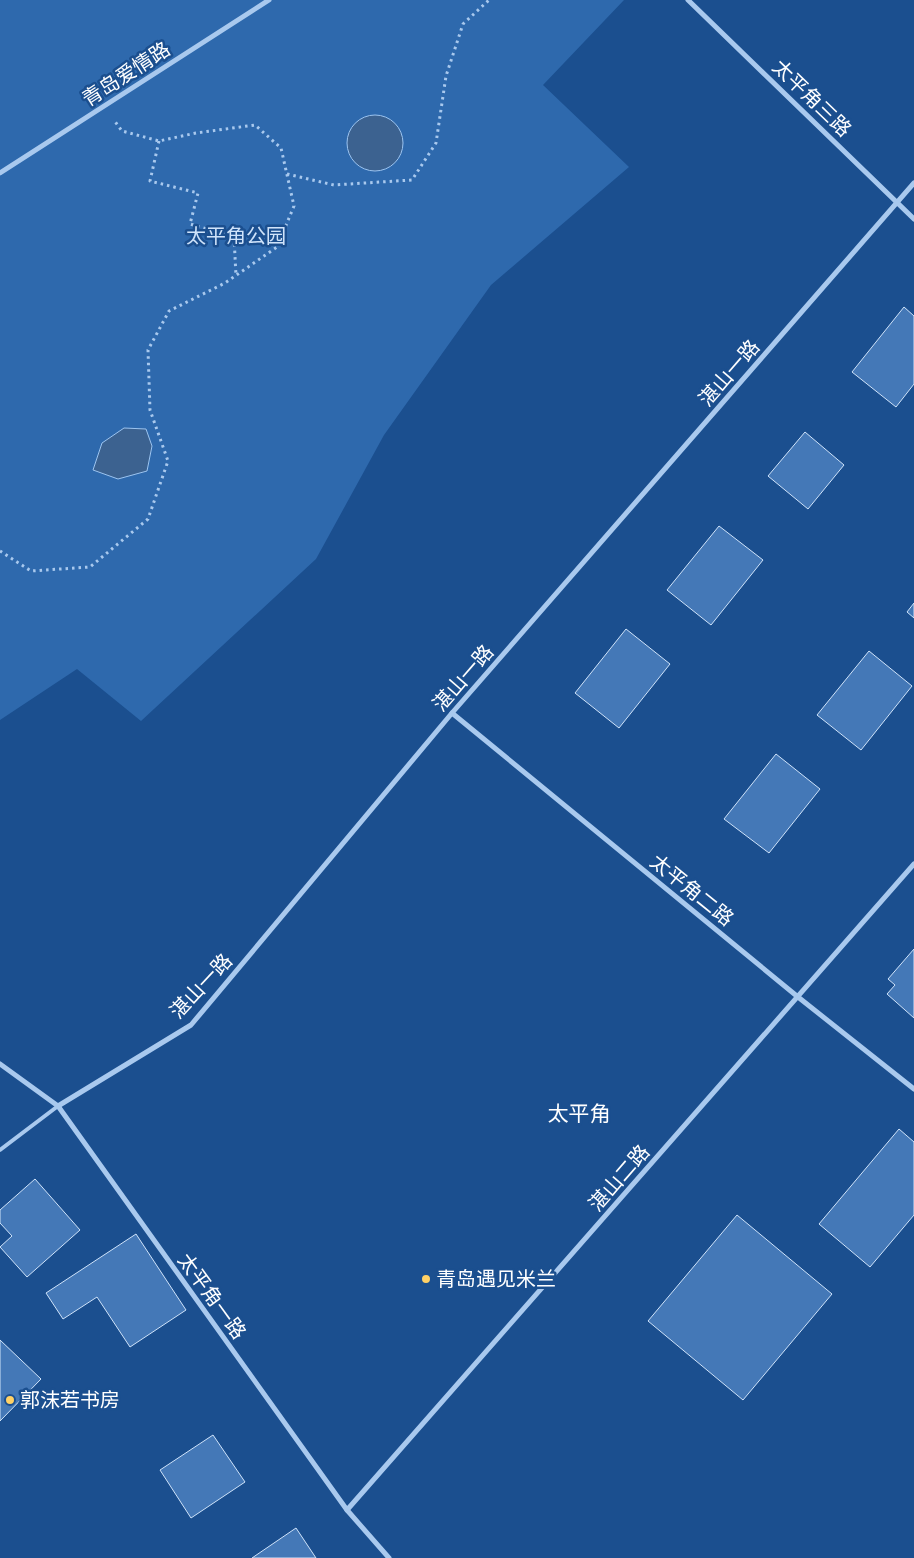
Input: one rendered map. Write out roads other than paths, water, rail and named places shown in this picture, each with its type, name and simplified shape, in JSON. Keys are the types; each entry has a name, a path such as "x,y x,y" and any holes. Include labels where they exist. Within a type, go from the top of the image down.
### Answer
{"street":[{"name":"青岛爱情路","path":"0,173 269,0"},
{"name":"太平角三路","path":"688,0 914,218"},
{"name":"湛山一路","path":"58,1106 191,1025 452,713 914,183"},
{"name":"太平角二路","path":"452,713 914,1089"},
{"name":"湛山二路","path":"347,1510 914,864"},
{"name":"太平角一路","path":"0,1064 58,1106 347,1510 388,1558"}],"lane":[{"name":"湛山一路","path":"0,1150 58,1106"}],"place":[{"name":"青岛遇见米兰","path":"426,1279"},
{"name":"郭沫若书房","path":"10,1400"}],"district":[{"name":"太平角","path":"579,1114"}],"park label":[{"name":"太平角公园","path":"236,236"}]}
